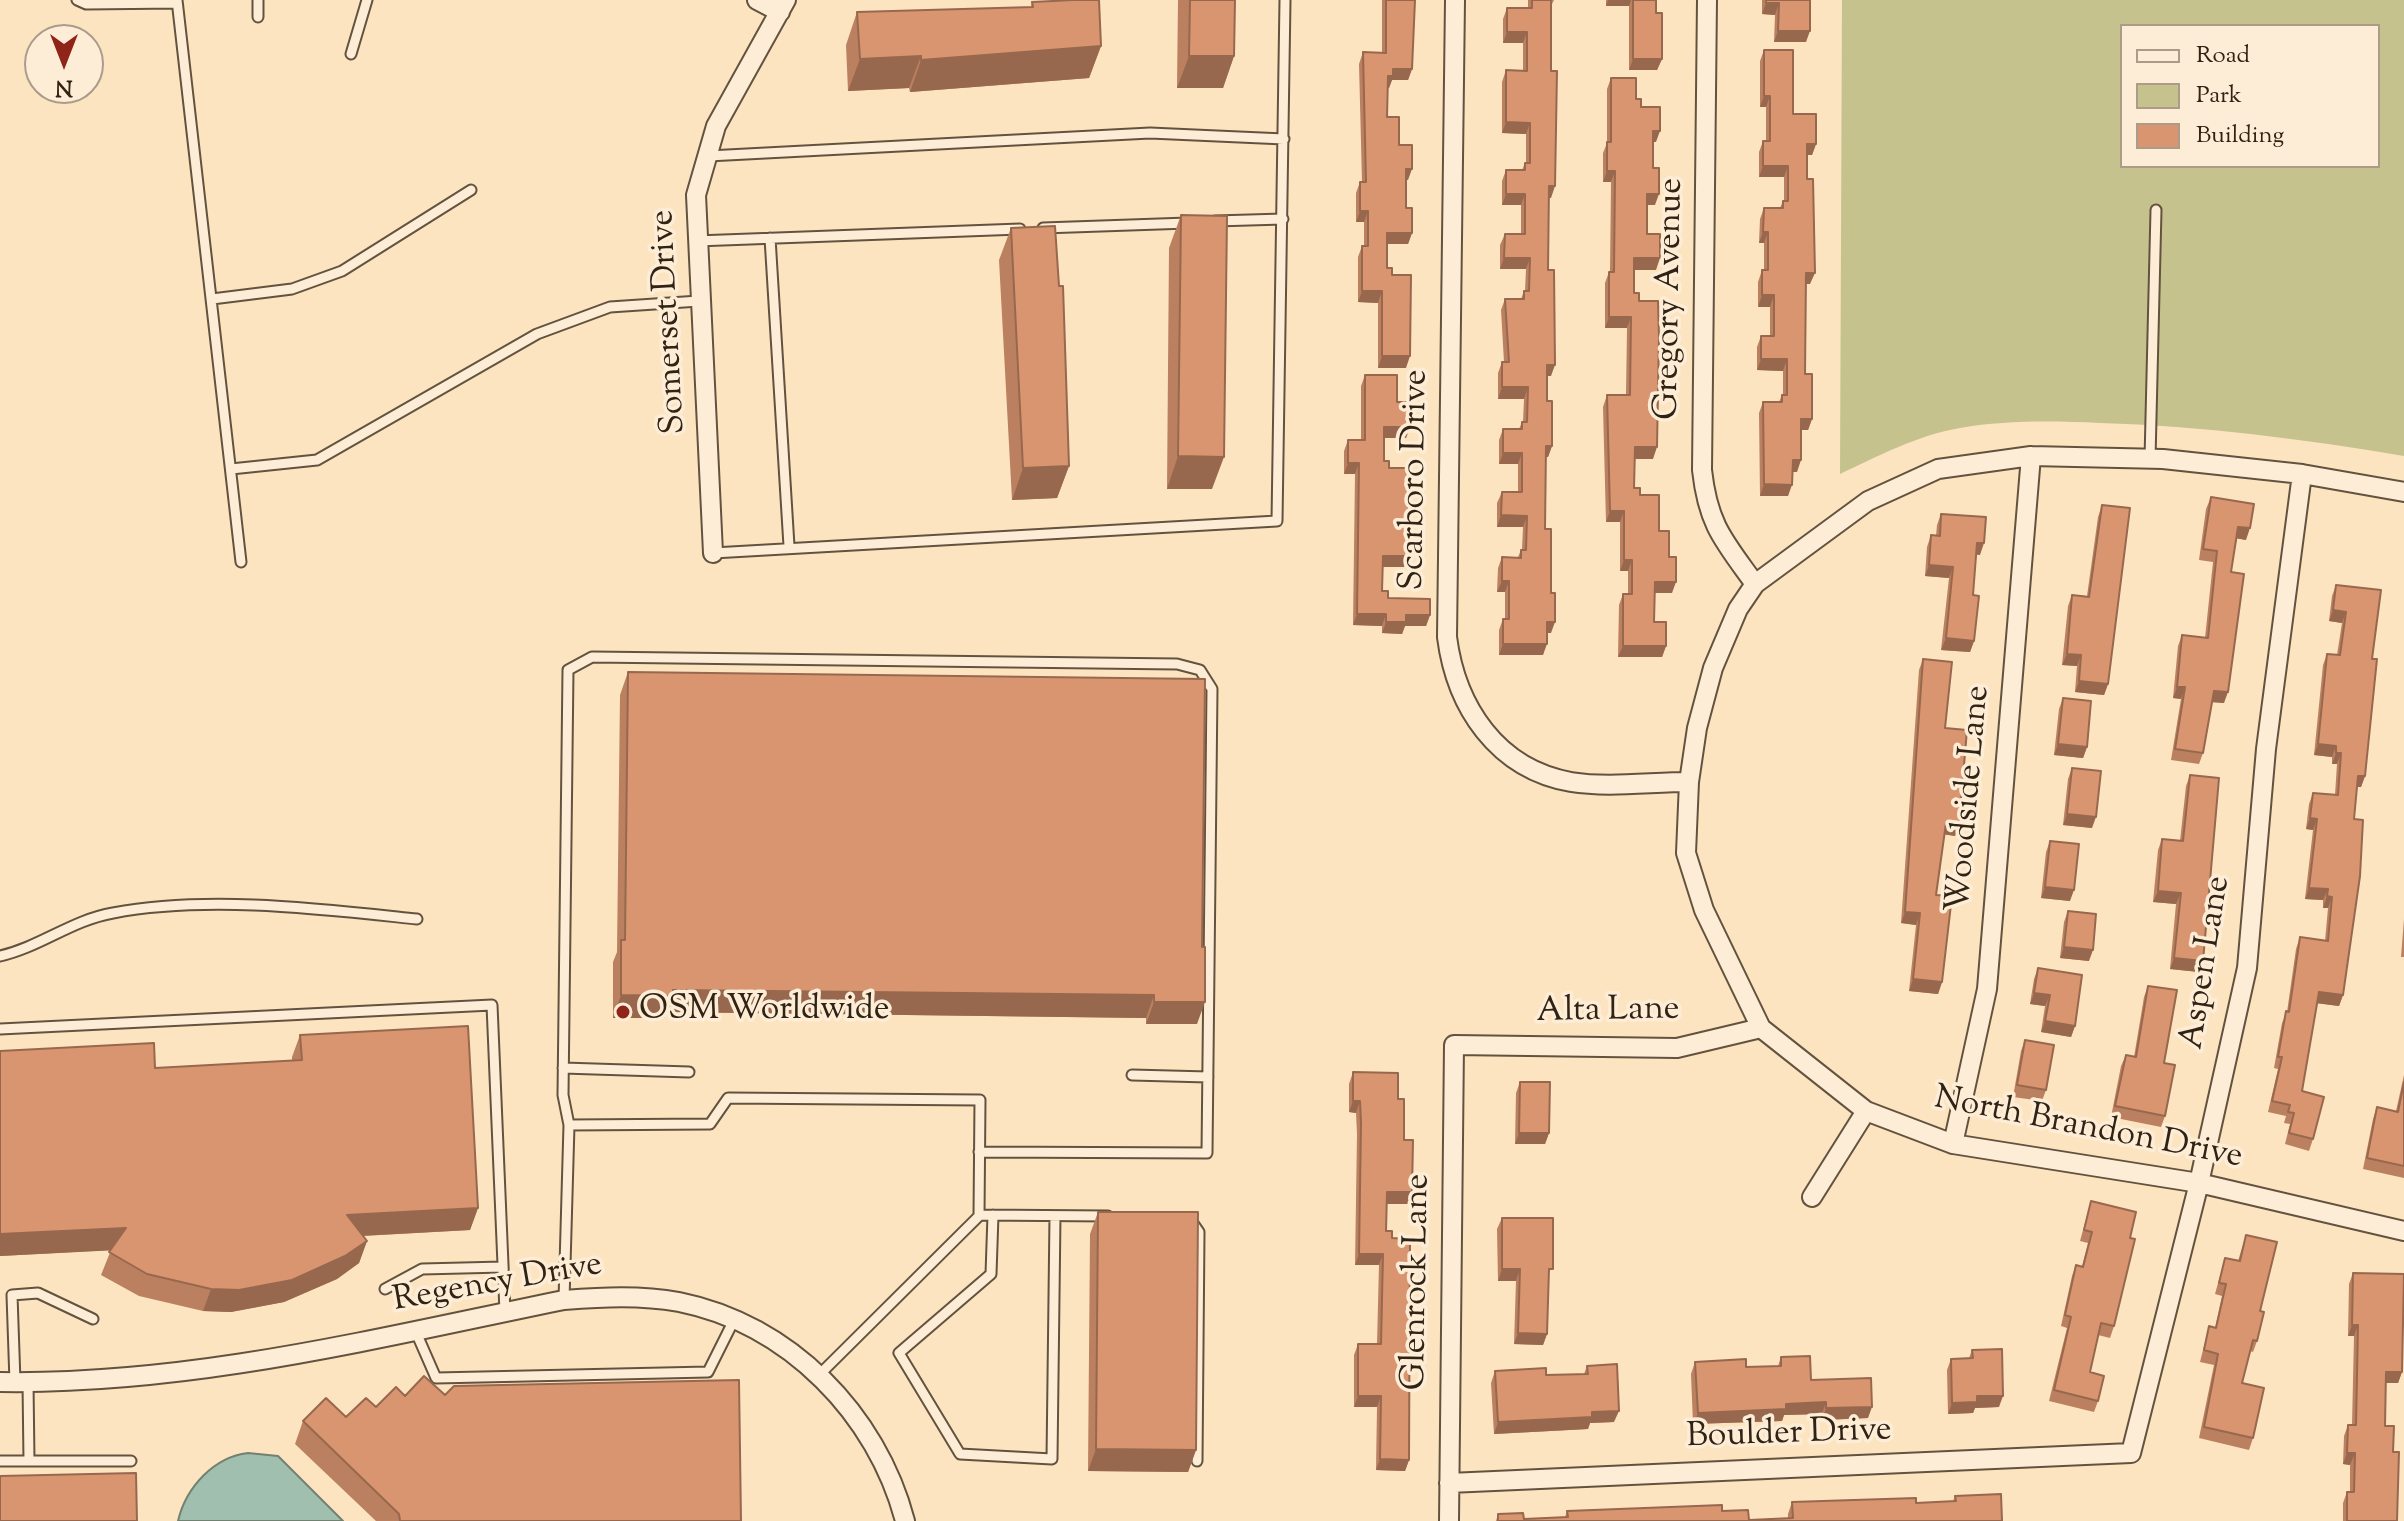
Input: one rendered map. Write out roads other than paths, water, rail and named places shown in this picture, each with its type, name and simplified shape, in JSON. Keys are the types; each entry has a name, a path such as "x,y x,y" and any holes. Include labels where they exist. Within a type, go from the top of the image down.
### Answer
{"street":[{"path":"757,0 783,6"},
{"name":"Scarboro Drive","path":"1455,0 1447,637 1455,679 1465,704 1487,735 1503,751 1538,772 1582,783 1689,782"},
{"name":"Gregory Avenue","path":"1707,0 1702,470 1706,505 1715,529 1755,584"},
{"name":"Somerset Drive","path":"713,553 696,195 716,126 783,6"},
{"path":"1755,584 1868,501 1938,469 2031,456 2150,459 2302,474 2404,492"},
{"name":"Woodside Lane","path":"1953,1144 1987,989 2031,456"},
{"name":"Aspen Lane","path":"2131,1453 2199,1183 2247,968 2266,749 2302,474"},
{"name":"North Brandon Drive","path":"1755,584 1738,609 1713,668 1697,728 1689,782 1686,853 1704,910 1761,1028 1866,1111 1953,1144 2199,1183 2404,1231"},
{"name":"Alta Lane","path":"1454,1045 1677,1048 1761,1028"},
{"name":"Glenrock Lane","path":"1449,1521 1454,1045"},
{"path":"1812,1197 1866,1111"},
{"name":"Regency Drive","path":"14,1382 179,1374 254,1363 564,1300 613,1296 663,1300 734,1320 784,1347 841,1396 875,1446 905,1521"},
{"name":"Boulder Drive","path":"1449,1483 2131,1453"}],"lane":[{"path":"77,0 86,4 177,1 241,562"},
{"path":"258,0 258,17"},
{"path":"351,54 367,0"},
{"path":"713,553 789,546 1277,521 1285,0"},
{"path":"705,156 1150,133 1284,139"},
{"path":"212,299 292,289 342,271 471,190"},
{"path":"2150,459 2156,210"},
{"path":"696,241 1283,219"},
{"path":"770,238 789,546"},
{"path":"231,469 317,460 537,334 610,307 699,301"},
{"path":"564,1300 569,1125 563,1095 568,670 592,657 1177,664 1200,670 1212,689 1207,1153 979,1152"},
{"path":"0,956 29,950 69,926 113,913 158,909 293,906 417,919"},
{"path":"0,1029 492,1005 505,1312"},
{"path":"563,1068 689,1072"},
{"path":"1132,1075 1208,1077"},
{"path":"569,1125 710,1124 728,1098 980,1100 979,1216"},
{"path":"993,1215 991,1274 899,1353 960,1454 1052,1459 1055,1216"},
{"path":"1182,1215 1196,1223 1199,1232 1197,1461"},
{"path":"818,1376 979,1216 1118,1216"},
{"path":"385,1289 422,1269 503,1267"},
{"path":"29,1461 14,1382 12,1295 38,1293 93,1319"},
{"path":"415,1330 436,1378 708,1372 734,1320"},
{"path":"0,1461 131,1461"}],"place":[{"name":"OSM Worldwide","path":"623,1012"}]}
